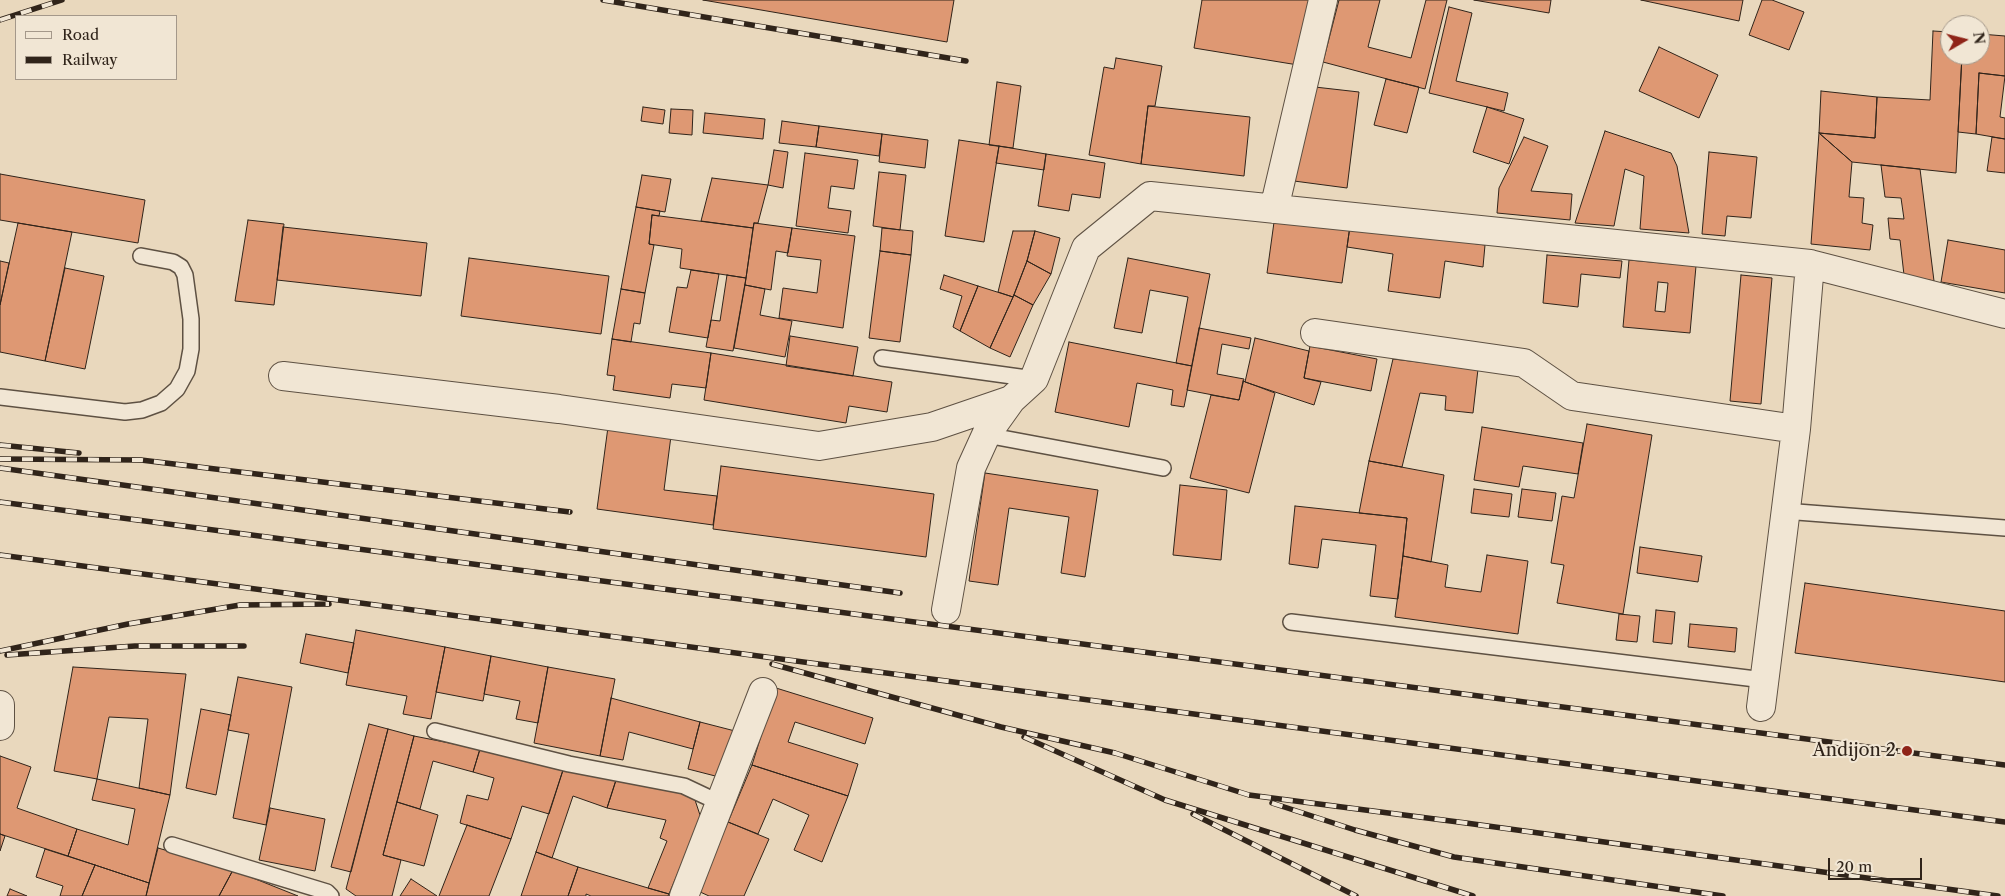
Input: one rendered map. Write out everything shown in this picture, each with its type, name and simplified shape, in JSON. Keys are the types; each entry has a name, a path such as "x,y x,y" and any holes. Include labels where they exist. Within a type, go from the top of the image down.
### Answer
{"street":[{"path":"1274,209 1323,0"},
{"path":"946,610 971,468 986,435 1011,400 1034,379 1086,248 1150,196 1810,264 2005,314"},
{"path":"1761,706 1784,511 1796,428 1810,264"},
{"path":"1315,333 1524,363 1572,396 1796,428"},
{"path":"283,376 559,409 819,446 932,427 1011,400"},
{"path":"684,896 763,692"},
{"path":"0,705 0,726"}],"lane":[{"path":"0,397 125,412 142,410 161,403 177,388 187,371 191,349 189,292 181,267 173,262 141,256"},
{"path":"882,358 1034,379"},
{"path":"986,435 1162,468"},
{"path":"1784,511 2005,528"},
{"path":"1291,622 1764,680"},
{"path":"435,731 569,764 684,786 720,803"},
{"path":"172,845 327,892 331,896"}],"building":[{"path":"703,0 954,0 947,42"},
{"path":"1202,0 1309,0 1298,65 1194,48"},
{"path":"1339,0 1380,0 1368,47 1411,58 1426,0 1447,0 1425,89 1323,62"},
{"path":"1474,0 1551,0 1549,13"},
{"path":"1641,0 1743,0 1739,21"},
{"path":"1762,0 1772,0 1804,12 1789,50 1749,35"},
{"path":"1449,7 1472,13 1456,81 1508,93 1504,111 1429,93"},
{"path":"1933,31 1940,31 1940,65 1961,65 1956,173 1852,162 1819,133 1875,138 1877,97 1930,100"},
{"path":"1990,35 2005,36 2005,76 1979,73 1976,134 1958,132 1961,65 1990,65"},
{"path":"1659,47 1718,75 1699,118 1639,91"},
{"path":"1116,58 1162,66 1155,106 1148,106 1141,164 1089,155 1104,67 1114,69"},
{"path":"1979,73 2005,76 2000,117 2005,118 2005,139 1976,134"},
{"path":"1386,79 1419,87 1407,133 1374,125"},
{"path":"997,82 1021,86 1013,148 989,145"},
{"path":"1306,86 1359,92 1347,188 1294,181"},
{"path":"1821,91 1877,97 1875,138 1819,133"},
{"path":"1148,106 1250,117 1244,176 1141,164"},
{"path":"643,107 665,110 663,124 641,121"},
{"path":"1487,107 1524,119 1509,164 1473,152"},
{"path":"671,109 693,110 692,135 669,133"},
{"path":"705,113 765,119 763,139 703,133"},
{"path":"782,121 819,126 816,147 779,143"},
{"path":"819,126 882,134 879,156 816,147"},
{"path":"1605,131 1671,153 1677,166 1689,233 1640,229 1644,176 1625,169 1614,226 1575,223"},
{"path":"1819,133 1852,162 1849,197 1864,198 1862,223 1873,225 1870,250 1811,244"},
{"path":"882,134 928,140 925,168 879,162"},
{"path":"1524,137 1548,146 1531,191 1572,194 1570,220 1497,213 1499,188"},
{"path":"1992,137 2005,139 2005,173 1987,171"},
{"path":"959,140 999,146 984,242 945,236"},
{"path":"999,146 1046,154 1044,170 996,163"},
{"path":"774,150 788,152 783,188 768,185"},
{"path":"1709,152 1757,157 1751,218 1727,216 1725,236 1702,234"},
{"path":"805,153 858,160 854,189 831,186 828,208 851,211 848,233 796,226"},
{"path":"1046,154 1105,163 1100,198 1072,194 1069,211 1038,206"},
{"path":"1881,165 1920,169 1934,281 1904,275 1900,240 1890,239 1888,218 1904,219 1901,198 1885,197"},
{"path":"879,172 906,175 900,230 873,226"},
{"path":"0,174 145,200 138,243 0,220"},
{"path":"642,175 671,179 665,212 636,207"},
{"path":"712,178 768,185 758,223 754,223 753,228 701,221"},
{"path":"636,207 660,211 659,216 652,215 649,244 654,245 645,293 621,289"},
{"path":"652,215 753,228 746,278 680,268 682,249 649,244"},
{"path":"1275,215 1350,226 1342,283 1267,273"},
{"path":"248,220 284,224 274,305 235,301"},
{"path":"18,223 72,232 45,361 0,352 0,305"},
{"path":"754,223 792,228 788,253 776,251 771,290 745,285"},
{"path":"1350,226 1485,245 1483,267 1445,261 1440,298 1388,291 1393,254 1347,247"},
{"path":"283,227 427,243 421,296 277,280"},
{"path":"792,228 855,236 843,328 779,318 783,288 817,293 821,260 787,256"},
{"path":"882,228 913,231 911,255 880,251"},
{"path":"1013,231 1035,231 1027,261 1013,297 998,292"},
{"path":"1035,231 1060,238 1051,274 1027,261"},
{"path":"1948,240 2005,250 2005,293 1941,282"},
{"path":"880,251 911,255 900,342 869,338"},
{"path":"1547,255 1622,261 1620,278 1581,274 1578,307 1543,303"},
{"path":"469,258 609,276 601,334 461,316"},
{"path":"1128,258 1210,274 1192,366 1176,363 1188,297 1150,290 1142,333 1114,328"},
{"path":"1629,260 1696,266 1690,333 1623,327","holes":["1658,282 1668,283 1665,312 1655,311"]},
{"path":"0,261 9,263 0,305"},
{"path":"1027,261 1051,274 1033,305 1014,295"},
{"path":"65,268 104,276 85,369 45,361"},
{"path":"691,270 719,274 708,338 669,332 677,287 687,288"},
{"path":"727,275 746,278 733,351 706,347 711,320 720,321"},
{"path":"944,275 978,286 960,331 953,327 962,296 940,289"},
{"path":"1741,275 1772,278 1761,404 1730,401"},
{"path":"745,285 765,289 760,315 792,321 785,357 734,348"},
{"path":"978,286 1013,297 990,348 960,331"},
{"path":"621,289 645,293 640,324 634,323 631,342 612,339"},
{"path":"1014,295 1033,305 1010,357 990,348"},
{"path":"1199,328 1251,338 1249,349 1222,344 1217,374 1244,379 1239,400 1187,390"},
{"path":"790,336 858,347 853,376 786,366"},
{"path":"1255,338 1309,351 1304,378 1321,382 1314,405 1245,382"},
{"path":"612,339 711,353 706,388 672,384 670,398 613,390 615,376 607,375"},
{"path":"1069,342 1192,366 1184,407 1171,405 1173,390 1137,383 1129,427 1055,412"},
{"path":"1310,346 1377,359 1371,391 1304,378"},
{"path":"711,353 892,382 887,412 849,406 846,423 704,400"},
{"path":"1393,359 1478,369 1473,413 1445,410 1446,396 1420,393 1402,467 1369,461"},
{"path":"1243,381 1275,393 1249,493 1190,478 1211,395 1239,400"},
{"path":"1587,424 1652,435 1623,614 1557,603 1564,565 1551,563 1562,496 1574,498"},
{"path":"608,427 671,436 664,490 717,496 713,525 597,509"},
{"path":"1482,427 1583,443 1578,474 1523,466 1519,487 1474,480"},
{"path":"1369,461 1444,475 1431,562 1403,556 1407,518 1359,513"},
{"path":"721,466 934,494 926,557 713,529"},
{"path":"985,473 1098,490 1085,577 1061,573 1069,517 1009,508 998,585 969,581"},
{"path":"1180,485 1227,490 1221,560 1173,555"},
{"path":"1474,489 1512,494 1509,517 1471,513"},
{"path":"1522,489 1556,493 1552,521 1518,517"},
{"path":"1295,506 1407,518 1398,599 1370,596 1376,545 1322,539 1318,568 1289,564"},
{"path":"1640,547 1702,556 1698,582 1637,573"},
{"path":"1487,555 1528,561 1518,634 1395,617 1403,556 1448,565 1445,587 1481,592"},
{"path":"1805,583 2005,611 2005,682 1795,653"},
{"path":"1656,610 1675,612 1672,644 1653,642"},
{"path":"1619,614 1640,616 1637,642 1616,640"},
{"path":"1690,624 1737,628 1735,652 1688,647"},
{"path":"356,630 445,647 431,719 403,714 407,696 346,685"},
{"path":"306,634 354,643 348,673 300,663"},
{"path":"445,647 491,656 483,701 436,692"},
{"path":"491,656 548,667 538,723 516,719 520,701 484,694"},
{"path":"73,667 186,674 170,795 139,788 148,719 109,717 97,779 54,771"},
{"path":"548,667 615,679 600,756 534,743"},
{"path":"238,677 292,687 266,825 233,818 249,734 228,730"},
{"path":"776,688 873,718 865,744 795,722 788,742 858,764 848,796 752,765"},
{"path":"611,698 700,722 693,749 629,732 623,760 600,756"},
{"path":"201,709 231,715 216,795 186,788"},
{"path":"700,722 735,731 723,778 688,769"},
{"path":"369,724 388,729 351,872 331,867"},
{"path":"388,729 414,736 383,855 401,860 392,896 356,896 346,889"},
{"path":"414,736 480,749 473,772 433,761 420,809 397,802"},
{"path":"480,749 564,767 549,814 522,806 511,839 460,823 467,795 488,800 494,778 473,772"},
{"path":"0,756 31,767 17,808 77,829 68,856 0,834"},
{"path":"752,765 848,796 822,862 794,850 809,815 773,799 758,834 728,822"},
{"path":"564,767 617,777 607,808 573,796 552,858 536,852"},
{"path":"617,777 679,790 695,800 701,818 669,894 648,888 667,841 660,838 666,820 607,808"},
{"path":"97,779 170,795 149,883 68,856 77,829 128,845 135,809 92,800"},
{"path":"397,802 438,815 424,866 383,855"},
{"path":"270,808 325,819 315,871 259,860"},
{"path":"728,822 769,839 744,896 709,896 698,891"},
{"path":"467,825 511,839 489,896 439,896"},
{"path":"0,834 5,836 0,851"},
{"path":"158,848 233,870 219,896 146,896"},
{"path":"45,849 95,865 82,896 60,896 63,886 36,877"},
{"path":"536,852 578,867 568,896 521,896"},
{"path":"95,865 149,883 146,896 82,896"},
{"path":"578,867 669,894 668,896 591,896 586,894 586,896 568,896"},
{"path":"233,870 298,896 219,896"},
{"path":"411,879 437,896 400,896"},
{"path":"10,889 27,896 7,896"}],"railway":[{"path":"16,15 62,0"},
{"path":"603,0 966,61"},
{"path":"0,20 15,15"},
{"path":"0,445 79,453"},
{"path":"0,459 141,460 570,512"},
{"path":"0,468 900,593"},
{"path":"0,502 2005,765"},
{"path":"0,555 2005,822"},
{"path":"0,651 128,624 240,605 329,604"},
{"path":"7,655 135,646 244,646"},
{"path":"772,664 1001,727 1115,753 1249,795 1998,896"},
{"path":"1024,737 1165,800 1473,896"},
{"path":"1272,803 1355,830 1454,857 1723,896"},
{"path":"1193,814 1356,896"}],"place":[{"name":"Andijon 2","path":"1907,751"}]}
